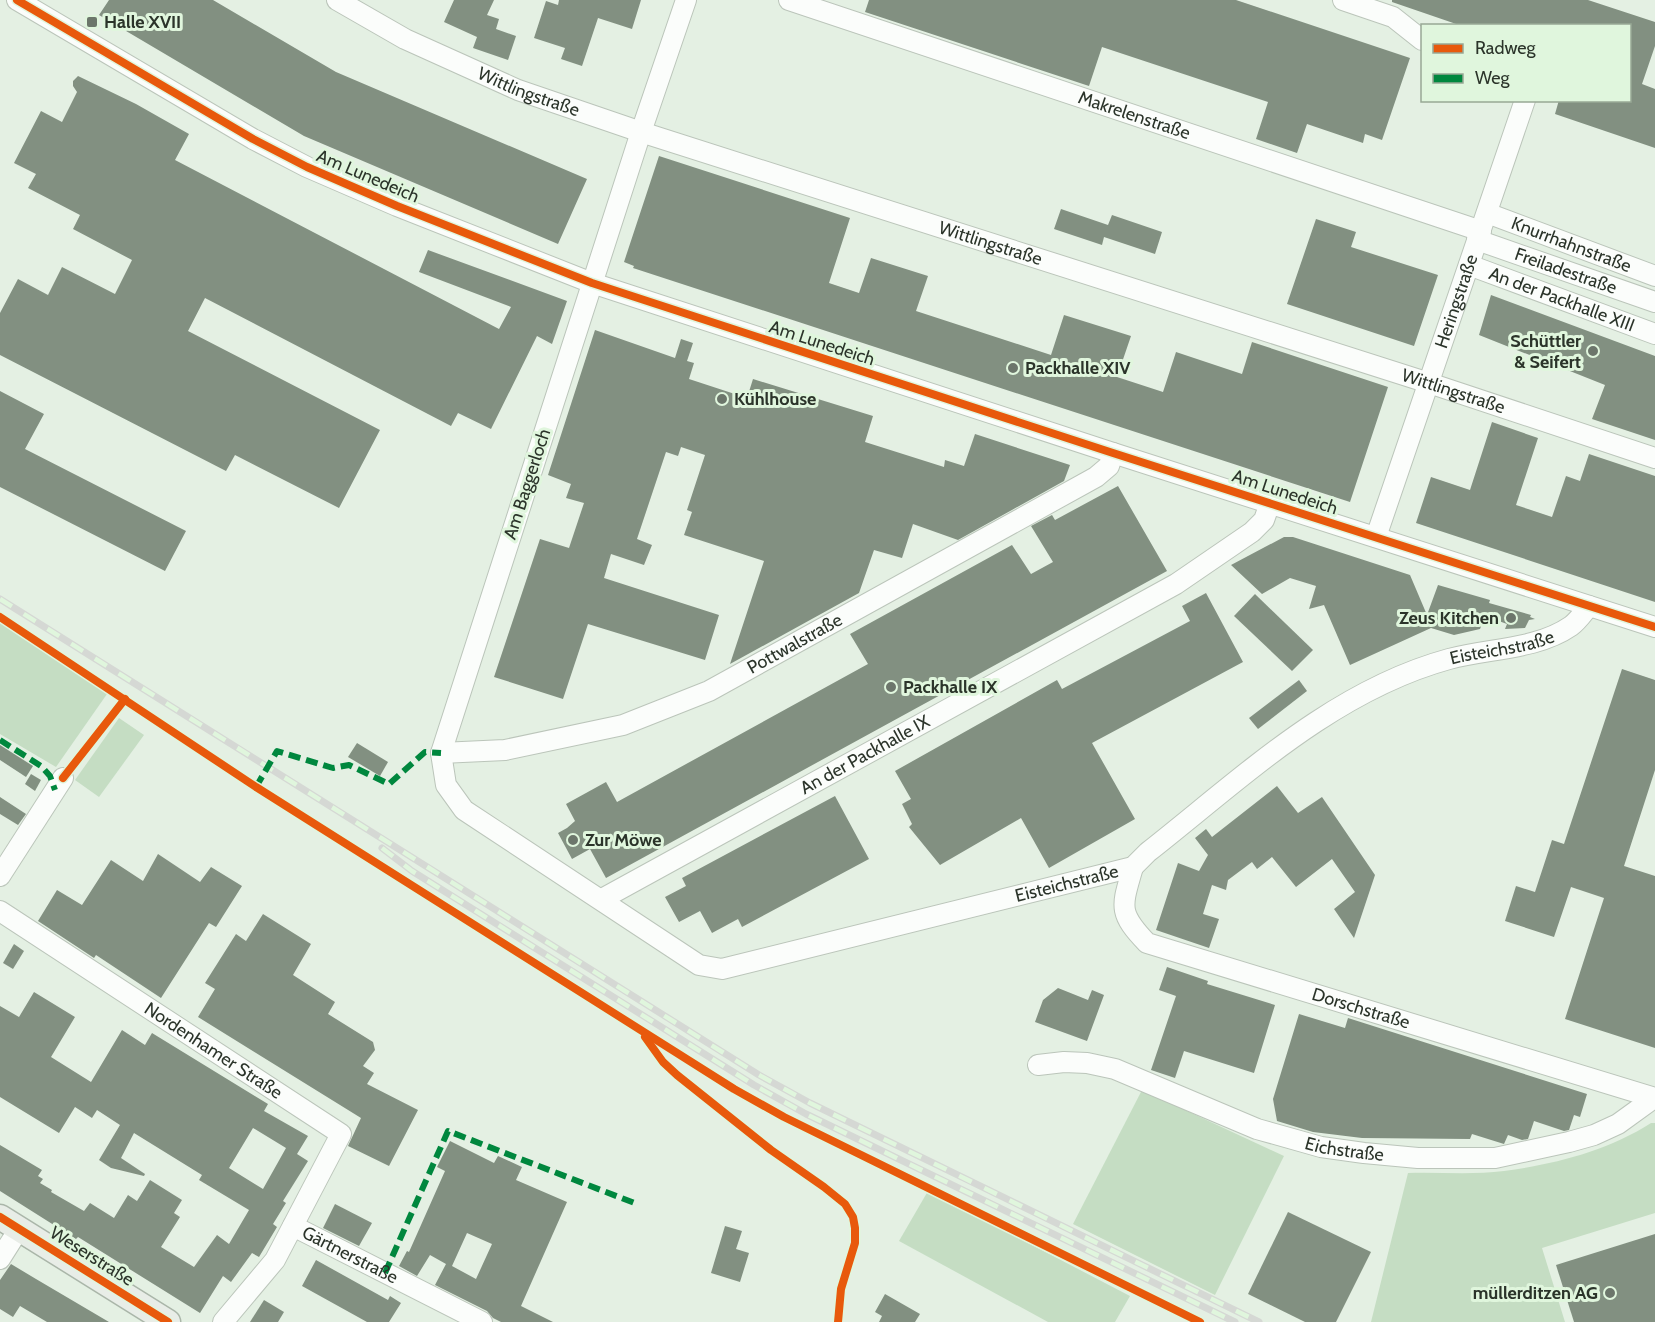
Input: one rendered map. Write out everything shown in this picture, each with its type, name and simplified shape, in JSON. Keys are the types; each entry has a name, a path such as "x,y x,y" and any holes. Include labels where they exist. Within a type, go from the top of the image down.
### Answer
{"main road":[{"name":"Weserstraße","path":"9,1223 168,1322"}],"street":[{"name":"Am Lunedeich","path":"18,0 253,139 307,167 397,206 592,283 1655,627"},
{"name":"Wittlingstraße","path":"337,0 405,39 518,90 641,132 1428,383 1655,458"},
{"name":"Am Baggerloch","path":"602,899 464,810 446,785 441,753 641,132 686,0"},
{"name":"Makrelenstraße","path":"789,0 1482,228"},
{"path":"1343,0 1394,17 1421,39"},
{"name":"Heringstraße","path":"1376,537 1524,102"},
{"name":"Knurrhahnstraße","path":"1482,228 1655,276"},
{"name":"Freiladestraße","path":"1482,228 1655,302"},
{"name":"An der Packhalle XIII","path":"1469,265 1655,334"},
{"name":"Pottwalstraße","path":"441,753 505,750 623,725 709,691 1096,477 1109,465 1113,453"},
{"name":"An der Packhalle IX","path":"602,899 1176,584 1252,532 1264,520 1270,503"},
{"name":"Eisteichstraße","path":"602,899 699,965 722,969 1133,867 1148,852 1308,726 1359,696 1448,660 1548,639 1573,625 1589,606"},
{"path":"0,876 63,778"},
{"name":"Dorschstraße","path":"1133,867 1123,903 1131,926 1147,943 1654,1098"},
{"name":"Nordenhamer Straße","path":"0,911 340,1134 293,1226"},
{"name":"Eichstraße","path":"1038,1065 1064,1062 1087,1063 1115,1069 1257,1129 1322,1146 1418,1158 1495,1158 1569,1142 1594,1135 1618,1124 1654,1098"},
{"path":"0,1259 9,1223"},
{"name":"Gärtnerstraße","path":"223,1322 275,1260 293,1226 482,1322"}],"green space":[{"path":"0,621 107,694 56,767 0,734"},
{"path":"119,718 144,735 99,797 75,780"},
{"path":"1142,1090 1284,1156 1215,1295 1073,1224"},
{"path":"1655,1123 1655,1213 1542,1248 1565,1322 1371,1322 1408,1173 1492,1172 1543,1164 1599,1149"},
{"path":"928,1191 1130,1296 1115,1322 1048,1322 899,1241"}],"building":[{"path":"109,0 213,0 336,72 587,179 558,244 304,136 99,15"},
{"path":"454,0 494,0 487,15 499,19 496,29 516,36 508,60 473,48 477,37 444,22"},
{"path":"559,0 641,0 632,29 598,18 582,66 561,59 565,48 534,38 546,1 558,5"},
{"path":"869,0 1236,0 1410,58 1382,140 1365,134 1363,143 1307,124 1297,153 1256,139 1268,102 1102,47 1089,86 865,12"},
{"path":"1392,0 1588,0 1655,22 1655,46 1642,84 1655,89 1655,148 1555,114 1558,102 1631,102 1631,24 1456,24 1392,2"},
{"path":"78,76 136,104 189,134 175,160 499,329 511,307 419,272 428,250 567,301 552,344 537,336 491,429 458,413 451,426 205,298 188,331 380,430 339,508 235,455 226,471 0,355 0,313 18,279 48,295 62,267 115,294 132,260 73,229 80,215 28,188 36,174 14,163 41,111 62,122 77,92 73,81"},
{"path":"659,156 850,218 829,283 859,293 871,258 928,276 916,311 1051,355 1064,315 1131,336 1117,377 1163,392 1176,352 1242,374 1252,342 1388,387 1350,502 633,268 634,266 624,262"},
{"path":"1061,209 1108,225 1112,215 1162,232 1155,254 1104,237 1102,245 1054,229"},
{"path":"1316,219 1356,232 1351,247 1438,275 1414,346 1287,304"},
{"path":"1491,295 1655,356 1655,440 1592,419 1605,385 1479,335"},
{"path":"595,330 675,358 681,339 693,343 687,361 694,363 689,379 747,398 753,379 873,416 865,442 944,467 945,460 964,466 975,434 1070,465 1064,481 958,540 913,524 902,558 874,550 859,593 730,664 764,561 684,535 692,512 687,510 705,455 681,447 678,456 666,452 637,539 652,545 644,565 611,554 604,578 719,615 705,660 588,624 563,699 494,677 540,539 569,548 584,503 566,498 571,484 548,475"},
{"path":"0,391 44,414 25,449 186,531 165,571 0,487"},
{"path":"1492,422 1538,438 1516,505 1552,517 1566,476 1580,481 1589,454 1655,476 1655,602 1416,523 1431,477 1470,490"},
{"name":"Packhalle IX","path":"1118,486 1167,571 606,878 590,849 572,859 558,833 575,821 566,804 606,782 617,802 868,664 850,634 1012,545 1031,574 1053,562 1031,526 1052,515 1055,520"},
{"path":"1284,537 1293,537 1410,575 1427,615 1438,585 1490,600 1489,603 1531,615 1530,617 1535,619 1529,620 1525,628 1505,629 1507,624 1485,616 1480,629 1454,635 1431,628 1350,665 1324,605 1309,609 1316,586 1290,578 1262,594 1231,565"},
{"path":"1206,593 1243,662 1092,743 1135,819 1049,868 1021,818 940,865 909,827 912,824 902,804 911,799 895,771 1057,680 1062,689 1190,621 1182,606"},
{"path":"1255,594 1313,650 1292,671 1234,616"},
{"path":"1622,669 1655,680 1655,770 1624,866 1655,876 1655,1048 1565,1019 1604,898 1571,887 1554,937 1505,921 1516,886 1535,892 1552,840 1564,844"},
{"path":"1299,680 1307,691 1258,729 1249,718"},
{"path":"357,743 388,762 380,776 348,757"},
{"path":"0,745 33,766 26,777 0,760"},
{"path":"31,774 41,780 35,791 25,784"},
{"path":"1277,786 1298,813 1322,797 1375,875 1354,938 1334,909 1355,892 1332,859 1296,887 1272,857 1257,869 1252,862 1228,880 1226,890 1212,885 1203,914 1219,919 1209,948 1156,930 1178,863 1199,871 1208,855 1195,838 1206,829 1212,837"},
{"path":"835,796 869,859 742,927 738,919 712,933 700,911 679,922 665,897 686,886 682,878"},
{"path":"0,797 26,814 18,825 0,814"},
{"path":"158,854 200,882 211,867 242,886 216,927 209,923 161,998 96,955 94,958 38,921 57,890 82,905 111,860 143,881"},
{"path":"263,914 311,944 293,975 335,1002 328,1014 373,1042 375,1050 363,1066 374,1073 367,1084 418,1110 389,1166 348,1146 361,1118 198,1017 215,989 205,983 236,934 246,941"},
{"path":"14,944 24,951 13,969 3,963"},
{"path":"1167,967 1208,981 1207,984 1275,1005 1254,1073 1184,1051 1175,1078 1151,1070 1176,996 1159,990"},
{"path":"1058,988 1088,1000 1092,990 1104,995 1087,1041 1035,1022 1043,1000"},
{"path":"34,992 75,1017 51,1057 91,1082 122,1030 145,1045 152,1033 268,1104 264,1111 308,1136 297,1154 308,1161 283,1201 286,1203 273,1224 277,1227 259,1257 252,1253 231,1282 223,1276 200,1313 0,1191 0,1145 42,1170 38,1176 43,1179 40,1183 52,1190 51,1192 84,1211 90,1203 114,1218 128,1195 137,1201 150,1180 182,1200 174,1213 180,1217 161,1247 194,1267 217,1235 229,1244 249,1210 199,1180 202,1175 134,1133 121,1158 145,1174 144,1176 111,1168 99,1160 120,1125 97,1110 92,1118 75,1107 59,1133 0,1097 0,1006 19,1017","holes":["253,1128 286,1148 263,1189 229,1168"]},
{"path":"1299,1014 1345,1028 1348,1018 1587,1094 1580,1117 1574,1115 1569,1130 1564,1131 1534,1121 1528,1139 1522,1140 1508,1135 1504,1144 1472,1134 1470,1139 1362,1138 1313,1132 1277,1121 1273,1099"},
{"path":"450,1141 494,1163 498,1156 522,1167 516,1180 567,1202 521,1306 553,1322 501,1322 493,1318 487,1311 435,1285 446,1264 430,1255 417,1276 399,1266 407,1251 409,1252 445,1171 437,1167","holes":["467,1233 492,1244 476,1279 452,1266"]},
{"path":"335,1204 372,1223 359,1246 323,1228"},
{"path":"1288,1212 1371,1252 1336,1322 1305,1322 1248,1294"},
{"path":"725,1226 742,1231 736,1249 749,1253 740,1282 711,1273"},
{"name":"müllerditzen AG","path":"1655,1234 1655,1322 1574,1322 1556,1265"},
{"path":"316,1260 388,1300 390,1296 401,1303 389,1322 367,1322 302,1286"},
{"path":"11,1264 109,1322 47,1322 20,1306 13,1317 0,1309 0,1280"},
{"path":"885,1294 920,1314 915,1322 879,1322 882,1316 875,1312"},
{"path":"264,1300 284,1312 278,1322 250,1322"}],"railway":[{"path":"0,599 759,1075 810,1103 1259,1322"},
{"path":"382,848 412,871 754,1085 806,1114 1235,1322"}],"marked path":[{"path":"0,740 41,766 50,776 55,790"},
{"path":"256,787 277,751 333,768 349,765 389,784 425,752 441,753"},
{"path":"385,1273 448,1131 637,1204"}],"cycle path":[{"path":"17,0 253,139 307,167 397,206 592,283 1655,627"},
{"path":"0,617 256,787 734,1089 784,1117 1200,1322"},
{"path":"63,778 125,699"},
{"path":"645,1037 663,1062 677,1075 771,1150 845,1204 853,1217 855,1243 841,1289 838,1322"},
{"path":"0,1217 168,1322"}],"place":[{"name":"Halle XVII","path":"92,22"},
{"name":"Schüttler & Seifert","path":"1593,351"},
{"name":"Packhalle XIV","path":"1013,368"},
{"name":"Kühlhouse","path":"722,399"},
{"name":"Zeus Kitchen","path":"1511,618"},
{"name":"Packhalle IX","path":"891,687"},
{"name":"Zur Möwe","path":"573,840"},
{"name":"müllerditzen AG","path":"1610,1293"}]}
